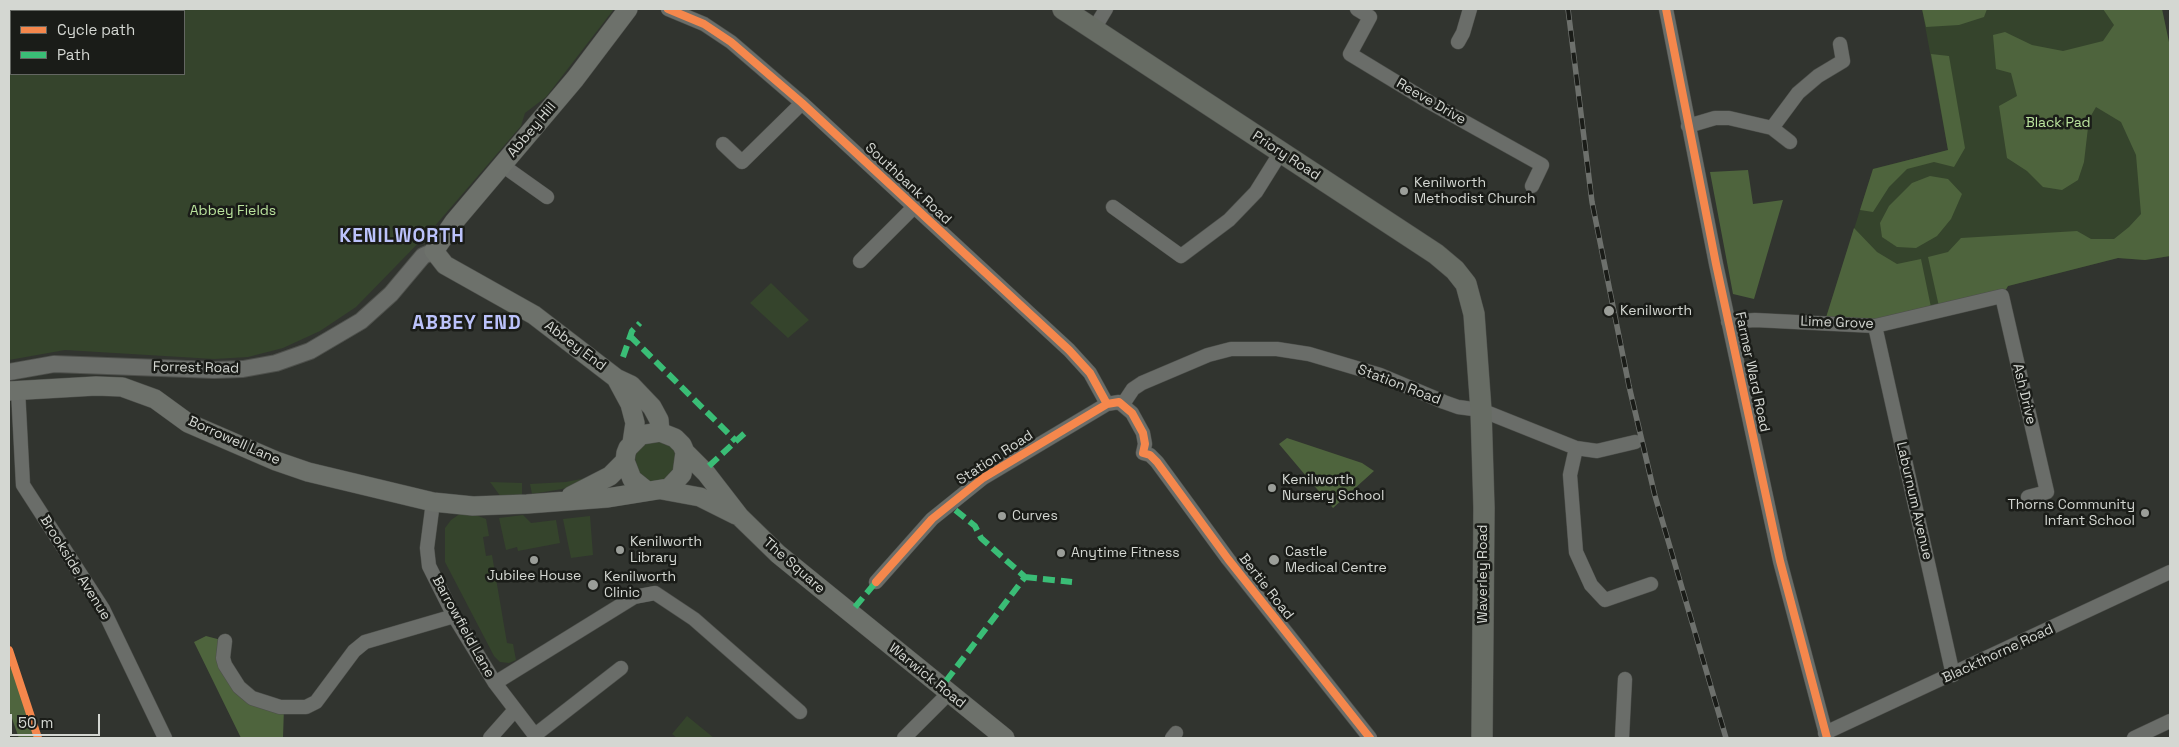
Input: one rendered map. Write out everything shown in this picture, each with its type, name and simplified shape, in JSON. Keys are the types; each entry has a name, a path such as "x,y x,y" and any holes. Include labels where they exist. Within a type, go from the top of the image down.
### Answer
{"main road":[{"name":"Abbey Hill","path":"434,251 454,222 575,78 628,9"},
{"name":"Priory Road","path":"1063,9 1449,264 1461,276 1470,292 1475,328 1481,410"},
{"name":"Abbey End","path":"434,251 445,265 534,315 616,378 632,385 652,407 659,420 660,432"},
{"name":"Abbey End","path":"616,378 630,404 636,423 632,443"},
{"name":"Borrowell Lane","path":"13,390 96,386 122,388 155,399 188,422 276,461 308,472 433,502 496,506 619,497 654,490"},
{"name":"Waverley Road","path":"1481,410 1484,500 1482,738"},
{"path":"558,501 591,488 610,476 625,461 628,448 641,435 660,432 674,438 684,449 684,467 679,479 669,488 654,490 632,478 625,461"},
{"name":"The Square","path":"684,449 706,473 740,517 778,554 850,614"},
{"name":"The Square","path":"654,490 700,497 740,517"},
{"name":"Warwick Road","path":"850,614 1005,738"}],"street":[{"name":"Southbank Road","path":"668,9 704,24 731,42 802,103 1069,350 1090,373 1107,404"},
{"path":"1094,29 1106,9"},
{"name":"Reeve Drive","path":"1357,9 1370,17 1350,54 1429,102 1542,165 1532,186"},
{"path":"1458,42 1464,33 1470,9"},
{"name":"Farmer Ward Road","path":"1666,9 1728,322 1780,562 1826,736"},
{"path":"1772,128 1798,93 1818,76 1845,64 1840,44"},
{"path":"723,144 742,162 802,103"},
{"path":"1688,126 1715,118 1729,118 1772,128 1790,142"},
{"path":"1113,207 1181,256 1229,220 1256,192 1281,152"},
{"path":"502,165 547,197"},
{"path":"860,261 914,207"},
{"name":"Forrest Road","path":"9,372 54,364 214,370 243,369 276,363 310,351 362,321 391,294 423,256 434,251"},
{"name":"Lime Grove","path":"1728,322 1755,320 1875,326 2002,296"},
{"name":"Ash Drive","path":"2002,296 2051,490 2028,497"},
{"name":"Laburnum Avenue","path":"1875,326 1953,675"},
{"name":"Station Road","path":"1123,404 1133,389 1171,369 1208,355 1232,349 1259,348 1309,354 1380,375 1458,407 1481,410 1576,448 1597,451 1635,442"},
{"name":"Brookside Avenue","path":"13,390 23,485 103,609 165,738"},
{"path":"1107,404 1115,402 1123,404"},
{"name":"Station Road","path":"876,582 926,525 950,503 983,478 1107,404"},
{"name":"Bertie Road","path":"1123,404 1132,413 1143,433 1145,444 1143,453 1150,455 1157,462 1228,559 1370,738"},
{"path":"1576,448 1570,475 1576,552 1591,585 1605,600 1651,584"},
{"name":"Barrowfield Lane","path":"433,502 427,548 429,566 454,616 495,683 514,711 536,737"},
{"name":"Blackthorne Road","path":"1826,736 2170,572"},
{"path":"495,683 529,664 639,594 651,593 659,595 689,614 800,712"},
{"path":"225,641 223,658 226,665 239,687 252,698 280,707 306,707 316,702 354,651 365,642 454,616"},
{"path":"536,737 621,668"},
{"path":"1622,738 1625,679"},
{"path":"904,738 949,693"},
{"path":"490,738 514,711"},
{"path":"2134,738 2170,721"}],"green space":[{"name":"Abbey Fields","path":"9,9 614,9 546,97 525,113 521,126 434,227 356,307 320,331 283,348 248,357 214,359 65,350 9,360"},
{"name":"Black Pad","path":"1922,9 2162,9 2170,47 2170,256 2145,260 2118,258 2008,286 2002,296 1824,324 1873,169 1948,150"},
{"path":"1922,9 1987,9 1984,17 1959,25 1926,27"},
{"path":"2103,9 2162,9 2170,47 2170,256 2145,260 2118,258 2008,286 2002,296 1940,311 1928,257 1948,252 1961,238 2077,231 2091,239 2114,239 2141,214 2136,155 2121,122 2096,107 2089,119 2084,162 2078,180 2062,190 2043,187 2027,171 2007,158 1999,106 2017,96 2011,73 1996,69 1993,35 2005,32 2032,45 2063,51 2103,41 2114,25"},
{"path":"1931,54 1949,56 1965,148 1954,167 1934,162 1907,169 1889,187 1873,212 1860,210 1873,169 1948,150"},
{"path":"1748,170 1753,204 1783,200 1754,299 1733,294 1710,172"},
{"path":"1930,176 1948,179 1962,194 1951,219 1937,236 1916,248 1897,247 1882,237 1880,223 1889,206 1912,183"},
{"path":"1854,228 1877,252 1897,264 1921,259 1932,312 1875,326 1824,324"},
{"path":"771,283 809,320 788,338 750,303"},
{"path":"1287,438 1362,463 1374,471 1333,508 1279,444"},
{"path":"648,440 675,444 681,469 662,483 647,481 638,472 635,458 637,452"},
{"path":"586,478 588,482 532,494 530,484 566,482"},
{"path":"490,482 522,483 522,495 501,497"},
{"path":"461,513 473,514 486,519 489,536 483,537 486,556 492,555 507,643 513,644 516,660 509,663 500,662 494,656 445,562 445,528 451,520"},
{"path":"523,515 531,523 556,520 560,543 518,551 517,547 506,550 499,518"},
{"path":"590,516 593,555 571,558 563,519"},
{"path":"206,636 225,641 223,650 239,687 284,707 283,738 241,738 194,642"},
{"path":"687,716 714,738 677,738 672,734"}],"waterway":[{"path":"9,678 30,738"}],"railway":[{"path":"1568,9 1592,202 1629,386 1655,496 1726,738"}],"marked path":[{"path":"623,357 632,331 640,323"},
{"path":"630,336 736,441"},
{"path":"709,466 748,430"},
{"path":"946,681 1025,577 981,538 975,526 954,509"},
{"path":"1025,577 1072,582"},
{"path":"855,607 876,582"}],"cycle path":[{"path":"668,9 704,24 731,42 802,103 1069,350 1090,373 1107,404"},
{"path":"1666,9 1716,264 1780,561 1827,738"},
{"path":"876,582 932,519 983,478 1107,404 1119,402 1132,413 1143,433 1145,444 1143,453 1150,455 1157,462 1228,559 1370,738"},
{"path":"9,650 38,738"}],"place":[{"name":"Kenilworth Methodist Church","path":"1404,191"},
{"name":"Kenilworth","path":"1609,311"},
{"name":"Kenilworth Nursery School","path":"1272,488"},
{"name":"Thorns Community Infant School","path":"2145,513"},
{"name":"Curves","path":"1002,516"},
{"name":"Kenilworth Library","path":"620,550"},
{"name":"Anytime Fitness","path":"1061,553"},
{"name":"Jubilee House","path":"534,560"},
{"name":"Castle Medical Centre","path":"1274,560"},
{"name":"Kenilworth Clinic","path":"593,585"}],"district":[{"name":"KENILWORTH","path":"402,237"},
{"name":"ABBEY END","path":"467,324"}]}
